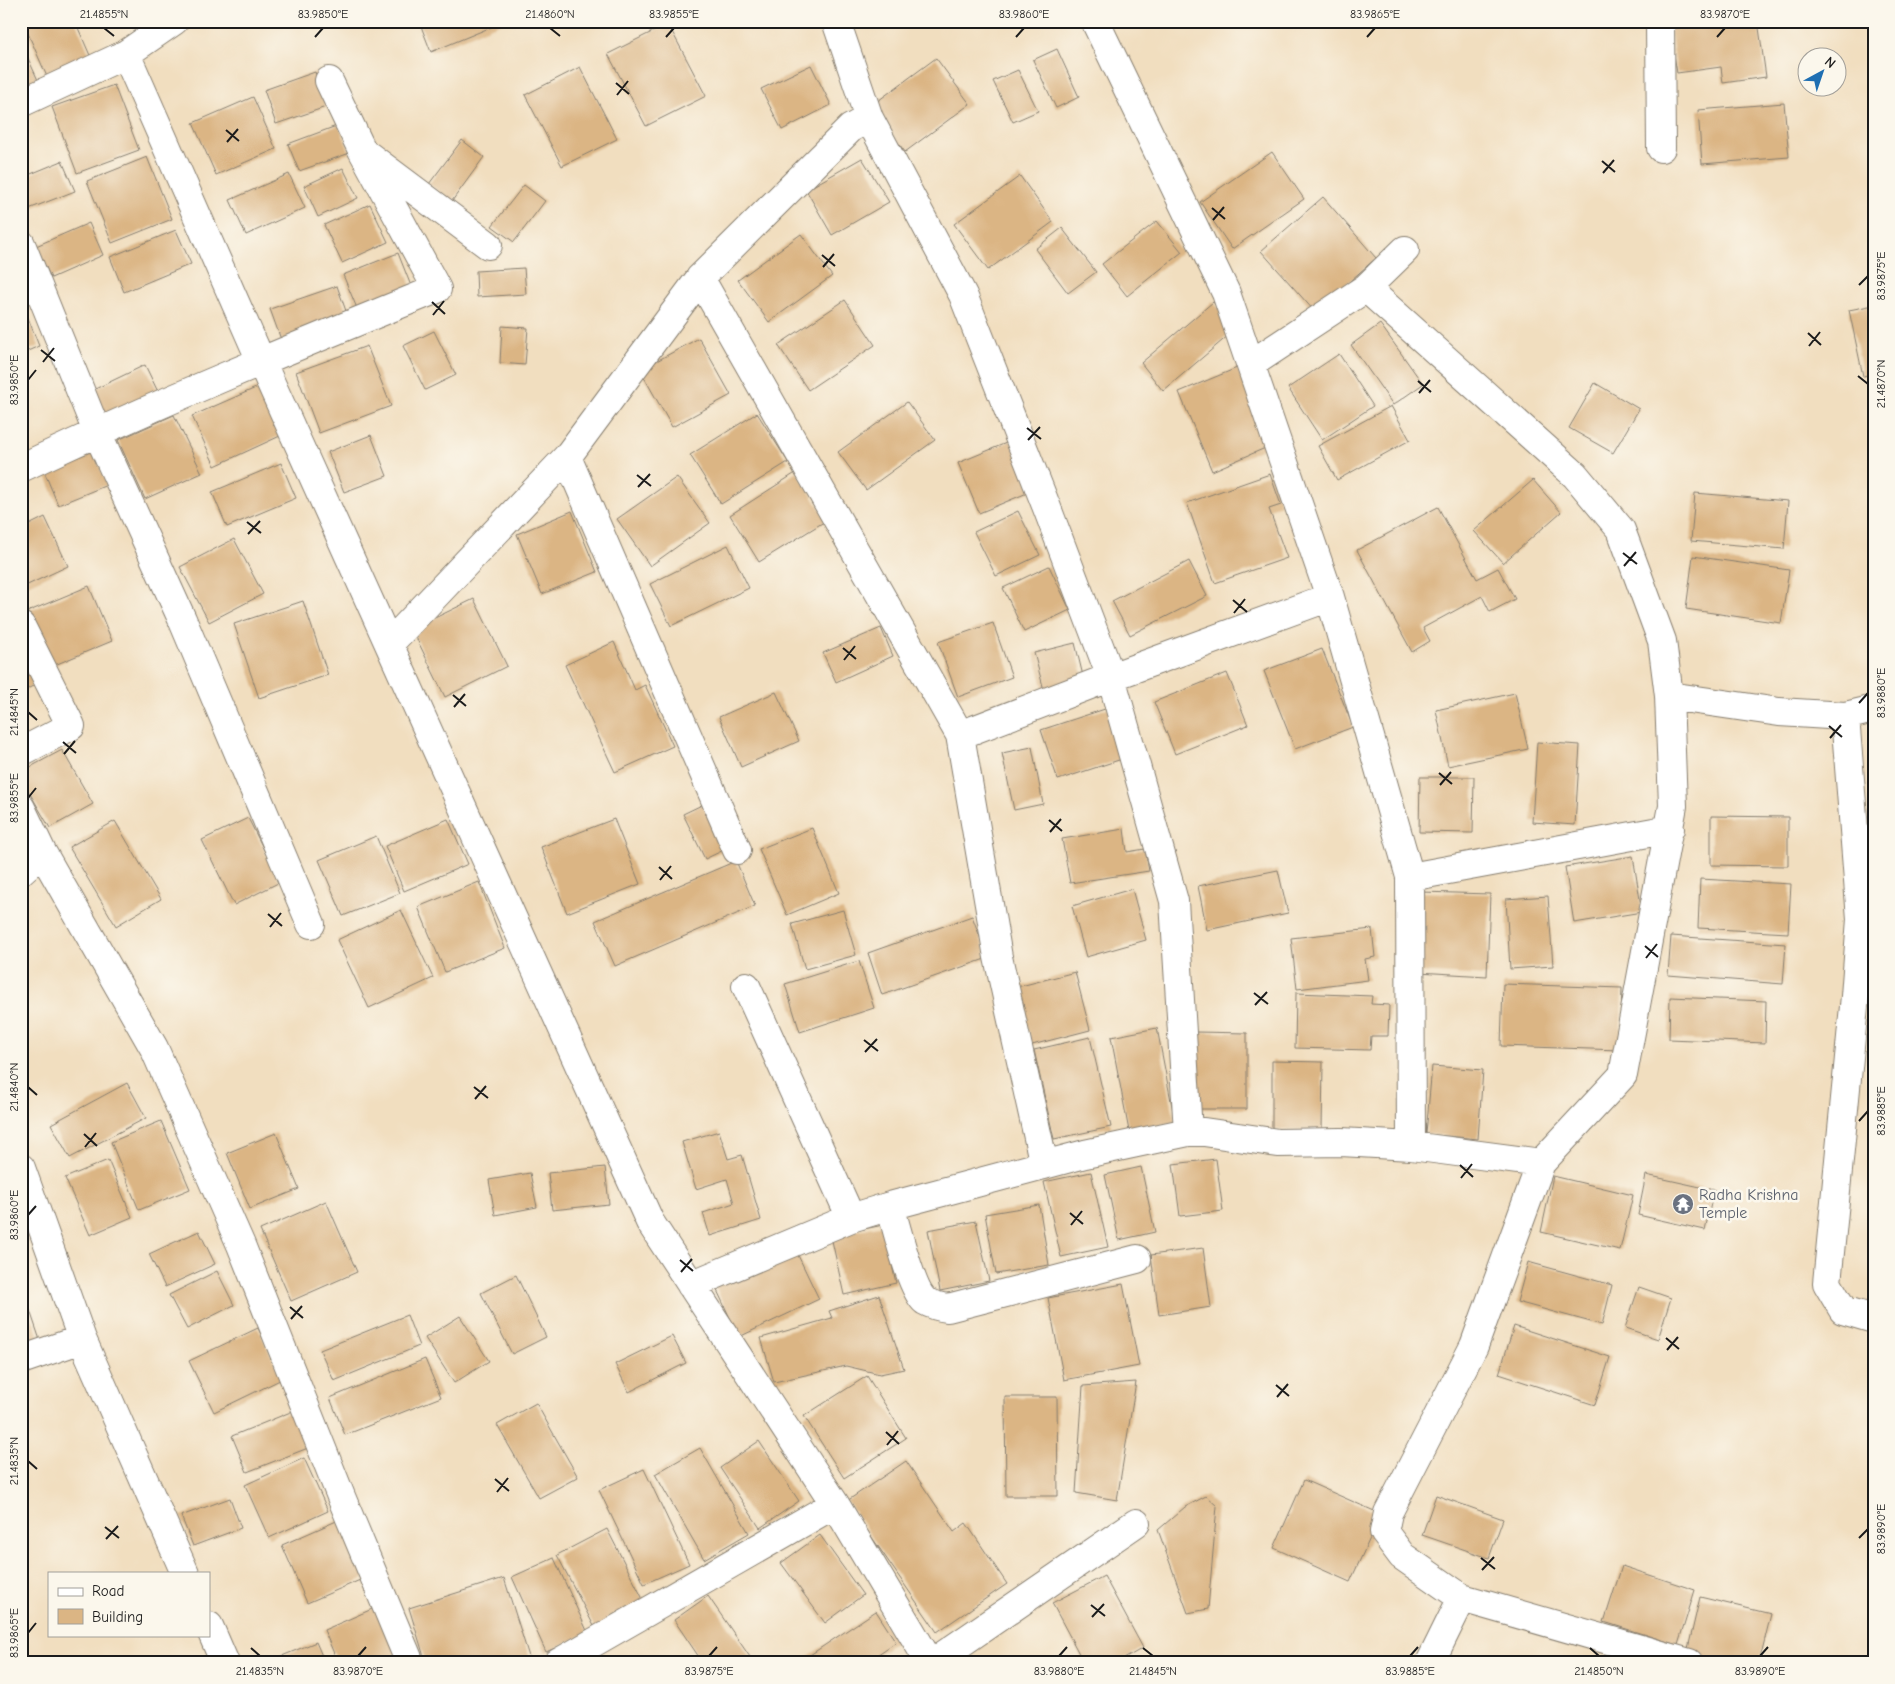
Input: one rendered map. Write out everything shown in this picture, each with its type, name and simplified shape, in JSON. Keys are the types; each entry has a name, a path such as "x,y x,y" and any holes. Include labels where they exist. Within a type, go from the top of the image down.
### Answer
{"street":[{"path":"21,103 126,54 174,21"},
{"path":"836,21 869,118 963,296 1047,508 1111,677 1174,902 1188,1132"},
{"path":"1095,21 1226,293 1330,598 1410,877 1411,1146"},
{"path":"1660,21 1661,148"},
{"path":"126,54 261,361 650,1222 835,1504 931,1663 1136,1523"},
{"path":"21,468 97,432 261,361 437,289 362,150 329,81"},
{"path":"390,643 566,457 700,278 851,128 869,118"},
{"path":"362,150 488,245"},
{"path":"21,244 97,432 182,619 312,924"},
{"path":"1251,364 1366,288 1405,250"},
{"path":"700,278 960,735 998,957 1044,1165"},
{"path":"1366,288 1575,475 1621,530 1662,641 1669,696 1673,806 1623,1076 1541,1163 1474,1346 1388,1513 1384,1532 1402,1556 1462,1598 1689,1663"},
{"path":"566,457 738,850"},
{"path":"960,735 1111,677 1330,598"},
{"path":"21,626 71,726 21,752"},
{"path":"1669,696 1779,712 1845,716 1874,709"},
{"path":"1845,716 1861,919 1856,996 1827,1283 1843,1310 1874,1319"},
{"path":"21,808 42,852 154,1048 241,1244 342,1499 410,1663"},
{"path":"1410,877 1670,829"},
{"path":"21,871 42,852"},
{"path":"746,986 851,1218"},
{"path":"691,1285 851,1218 1085,1154 1188,1132 1204,1132 1278,1143 1341,1142 1411,1146 1541,1163"},
{"path":"21,1168 82,1339 185,1572"},
{"path":"890,1206 916,1288 924,1300 937,1306 948,1308 1137,1259"},
{"path":"21,1360 82,1339"},
{"path":"558,1663 835,1504"},
{"path":"1430,1663 1462,1598"},
{"path":"210,1628 225,1663"}],"building":[{"path":"75,21 92,60 48,79 23,22"},
{"path":"419,21 506,21 431,52"},
{"path":"1727,21 1758,21 1766,77 1723,83 1721,67 1677,73 1670,29"},
{"path":"668,24 706,96 646,126 608,54"},
{"path":"21,43 42,89 21,98"},
{"path":"1057,49 1079,97 1056,108 1033,60"},
{"path":"936,58 970,104 905,152 871,106"},
{"path":"811,65 831,105 782,130 761,89"},
{"path":"580,67 617,139 562,166 525,95"},
{"path":"1018,70 1038,111 1013,122 993,81"},
{"path":"315,72 326,107 276,124 264,90"},
{"path":"114,85 139,150 77,173 52,107"},
{"path":"253,97 276,149 216,175 193,123"},
{"path":"1784,103 1789,157 1702,164 1698,110"},
{"path":"339,125 350,153 299,171 288,144"},
{"path":"462,140 484,157 452,201 429,184"},
{"path":"1272,152 1304,199 1232,249 1200,202"},
{"path":"147,157 172,219 112,243 87,181"},
{"path":"862,158 889,202 832,235 806,190"},
{"path":"62,161 75,191 21,212 21,178"},
{"path":"343,168 358,198 318,217 304,186"},
{"path":"289,174 305,208 246,235 230,200"},
{"path":"1020,176 1053,222 988,270 954,224"},
{"path":"524,185 545,201 514,242 492,226"},
{"path":"1323,197 1376,258 1315,312 1261,251"},
{"path":"370,204 388,242 342,263 324,225"},
{"path":"1157,221 1182,252 1127,296 1102,264"},
{"path":"89,223 103,255 51,278 36,246"},
{"path":"1062,228 1096,272 1068,293 1035,249"},
{"path":"176,230 191,264 124,292 110,257"},
{"path":"801,234 832,276 769,322 738,280"},
{"path":"398,253 413,291 359,313 343,275"},
{"path":"524,268 526,294 477,297 476,271"},
{"path":"337,286 350,322 283,345 270,309"},
{"path":"21,300 39,346 21,354"},
{"path":"845,300 875,345 808,390 778,345"},
{"path":"1213,302 1236,329 1163,391 1141,363"},
{"path":"1874,305 1874,374 1863,376 1849,310"},
{"path":"1380,324 1423,384 1393,405 1351,345"},
{"path":"502,326 528,328 525,365 500,363"},
{"path":"434,331 456,375 425,390 403,346"},
{"path":"699,338 731,395 672,427 640,370"},
{"path":"367,346 391,406 319,433 296,372"},
{"path":"1339,354 1373,406 1322,440 1288,388"},
{"path":"145,365 161,398 108,424 91,391"},
{"path":"1237,368 1270,446 1212,471 1179,392"},
{"path":"1595,383 1639,409 1613,453 1569,428"},
{"path":"258,387 280,436 215,466 192,416"},
{"path":"907,402 935,440 866,490 838,452"},
{"path":"1391,406 1410,440 1337,480 1318,446"},
{"path":"757,413 788,462 721,504 690,455"},
{"path":"174,415 202,473 145,499 118,440"},
{"path":"371,435 387,476 344,492 328,452"},
{"path":"1011,441 1032,491 979,513 958,463"},
{"path":"93,451 107,485 58,505 44,471"},
{"path":"281,463 296,498 227,527 212,492"},
{"path":"797,472 827,520 759,562 730,515"},
{"path":"1270,474 1281,505 1269,509 1287,558 1215,583 1187,503"},
{"path":"677,477 710,523 650,566 617,519"},
{"path":"1533,480 1561,512 1503,563 1474,531"},
{"path":"1695,493 1788,501 1784,549 1691,541"},
{"path":"1438,507 1477,579 1498,568 1515,599 1490,612 1482,596 1423,628 1430,641 1412,652 1357,550"},
{"path":"572,511 597,572 542,594 517,534"},
{"path":"1018,511 1040,555 996,576 974,532"},
{"path":"45,517 68,566 21,588 21,529"},
{"path":"234,539 263,594 209,622 180,567"},
{"path":"728,545 749,588 671,626 650,584"},
{"path":"1693,556 1789,570 1781,623 1686,609"},
{"path":"1189,561 1207,596 1130,635 1112,601"},
{"path":"1049,566 1070,610 1024,632 1003,588"},
{"path":"89,586 112,641 50,667 27,612"},
{"path":"474,599 507,666 445,697 412,629"},
{"path":"303,601 328,675 259,698 234,624"},
{"path":"993,623 1012,677 958,697 938,642"},
{"path":"881,628 893,656 836,682 823,653"},
{"path":"614,642 635,690 645,685 673,746 615,772 565,665"},
{"path":"1075,643 1084,680 1044,690 1034,653"},
{"path":"1322,649 1353,727 1295,749 1264,671"},
{"path":"21,653 37,684 21,692"},
{"path":"1227,673 1248,725 1175,754 1154,702"},
{"path":"776,692 799,741 741,767 719,717"},
{"path":"1515,693 1528,749 1448,766 1436,710"},
{"path":"1108,708 1125,758 1058,780 1041,730"},
{"path":"1537,742 1580,745 1575,825 1532,822"},
{"path":"1032,747 1043,804 1014,810 1002,753"},
{"path":"62,750 93,804 50,828 21,778 21,772"},
{"path":"1420,777 1474,777 1473,833 1419,832"},
{"path":"708,802 730,847 705,859 683,814"},
{"path":"1711,816 1788,817 1788,866 1711,865"},
{"path":"248,818 280,882 234,905 202,840"},
{"path":"448,819 468,864 404,891 385,846"},
{"path":"614,819 640,884 567,913 541,847"},
{"path":"115,821 161,899 116,926 69,847"},
{"path":"812,828 839,893 787,915 759,849"},
{"path":"1124,829 1127,852 1145,849 1149,871 1070,883 1062,839"},
{"path":"376,836 400,893 343,916 319,860"},
{"path":"1633,856 1642,912 1574,923 1565,867"},
{"path":"736,861 755,906 615,966 595,921"},
{"path":"1278,870 1288,913 1207,930 1198,886"},
{"path":"1700,879 1791,884 1788,933 1698,928"},
{"path":"479,882 505,948 445,972 418,907"},
{"path":"1132,889 1146,940 1086,957 1072,906"},
{"path":"1421,892 1490,894 1487,976 1418,972"},
{"path":"1548,896 1553,966 1510,969 1506,899"},
{"path":"401,910 433,978 369,1008 337,940"},
{"path":"843,910 856,955 805,969 792,924"},
{"path":"972,916 988,958 882,995 868,953"},
{"path":"1372,929 1375,957 1365,959 1368,980 1297,989 1291,938"},
{"path":"1671,936 1786,944 1783,984 1668,975"},
{"path":"859,961 874,1008 800,1032 785,984"},
{"path":"1075,972 1090,1030 1032,1045 1017,987"},
{"path":"1503,984 1622,988 1620,1050 1501,1046"},
{"path":"1296,993 1372,996 1371,1004 1389,1005 1388,1036 1371,1036 1370,1050 1295,1048"},
{"path":"1670,997 1766,1001 1765,1043 1669,1039"},
{"path":"1157,1028 1175,1122 1129,1131 1111,1037"},
{"path":"1196,1032 1247,1033 1247,1109 1196,1109"},
{"path":"1090,1037 1111,1127 1054,1139 1034,1050"},
{"path":"1272,1061 1323,1062 1322,1130 1272,1129"},
{"path":"1432,1066 1483,1070 1478,1139 1426,1134"},
{"path":"127,1083 146,1118 70,1158 51,1124"},
{"path":"161,1121 190,1189 139,1210 111,1142"},
{"path":"719,1131 728,1159 742,1155 761,1220 710,1236 703,1213 734,1203 727,1179 696,1189 682,1142"},
{"path":"276,1133 299,1189 250,1209 227,1153"},
{"path":"1216,1159 1223,1211 1180,1216 1173,1164"},
{"path":"108,1160 132,1217 90,1235 65,1178"},
{"path":"605,1167 609,1204 552,1210 548,1173"},
{"path":"1141,1167 1155,1232 1119,1240 1105,1175"},
{"path":"1091,1172 1108,1247 1061,1257 1044,1182"},
{"path":"530,1173 537,1207 495,1215 489,1180"},
{"path":"1646,1175 1714,1190 1705,1230 1638,1215"},
{"path":"1553,1176 1633,1195 1620,1250 1541,1232"},
{"path":"326,1201 357,1272 291,1301 260,1230"},
{"path":"1039,1205 1049,1265 996,1274 985,1214"},
{"path":"976,1221 989,1281 940,1291 928,1230"},
{"path":"883,1225 896,1283 844,1295 831,1236"},
{"path":"199,1231 215,1264 165,1287 149,1254"},
{"path":"1203,1248 1211,1307 1159,1315 1151,1255"},
{"path":"795,1249 819,1299 739,1337 715,1286"},
{"path":"1528,1262 1612,1285 1602,1325 1517,1302"},
{"path":"217,1271 234,1305 187,1329 169,1295"},
{"path":"516,1275 546,1337 512,1354 481,1293"},
{"path":"21,1284 42,1346 21,1353"},
{"path":"1123,1284 1139,1366 1064,1380 1048,1298"},
{"path":"1639,1287 1671,1298 1658,1339 1625,1328"},
{"path":"879,1295 904,1369 880,1374 846,1366 774,1382 761,1338 832,1318 829,1311"},
{"path":"407,1315 419,1346 334,1381 320,1350"},
{"path":"460,1316 489,1361 454,1383 425,1338"},
{"path":"1514,1326 1610,1357 1595,1405 1499,1374"},
{"path":"258,1328 282,1379 214,1412 189,1361"},
{"path":"672,1336 686,1363 629,1392 615,1364"},
{"path":"425,1359 441,1397 345,1435 330,1398"},
{"path":"867,1376 906,1438 844,1478 804,1416"},
{"path":"1136,1382 1117,1500 1076,1493 1083,1386"},
{"path":"1005,1397 1057,1397 1058,1496 1006,1496"},
{"path":"536,1403 578,1477 539,1498 497,1425"},
{"path":"293,1411 308,1448 247,1472 232,1436"},
{"path":"759,1441 799,1501 760,1528 720,1468"},
{"path":"700,1448 749,1533 704,1559 655,1474"},
{"path":"304,1458 328,1511 269,1538 245,1485"},
{"path":"906,1461 954,1532 966,1523 1007,1584 937,1632 847,1501"},
{"path":"644,1469 689,1564 644,1584 599,1490"},
{"path":"1304,1480 1381,1514 1350,1582 1274,1548"},
{"path":"1436,1495 1503,1519 1489,1558 1422,1535"},
{"path":"1206,1496 1217,1506 1208,1609 1188,1613 1158,1530 1185,1507"},
{"path":"230,1498 241,1528 193,1546 181,1516"},
{"path":"341,1519 367,1577 307,1603 282,1545"},
{"path":"607,1529 645,1603 595,1628 557,1555"},
{"path":"820,1535 863,1595 825,1623 781,1563"},
{"path":"554,1558 588,1633 546,1652 512,1577"},
{"path":"1622,1566 1695,1590 1678,1645 1604,1622"},
{"path":"1104,1576 1143,1648 1117,1663 1084,1663 1052,1603"},
{"path":"504,1578 531,1663 426,1663 409,1608"},
{"path":"708,1596 750,1657 742,1663 703,1663 674,1620"},
{"path":"1700,1597 1771,1614 1759,1663 1724,1663 1687,1653"},
{"path":"379,1606 403,1663 338,1663 324,1630"},
{"path":"876,1611 896,1642 865,1663 807,1663 804,1659"},
{"path":"316,1642 325,1663 265,1663"}],"place":[{"name":"Radha Krishna Temple","path":"1683,1204"}]}
